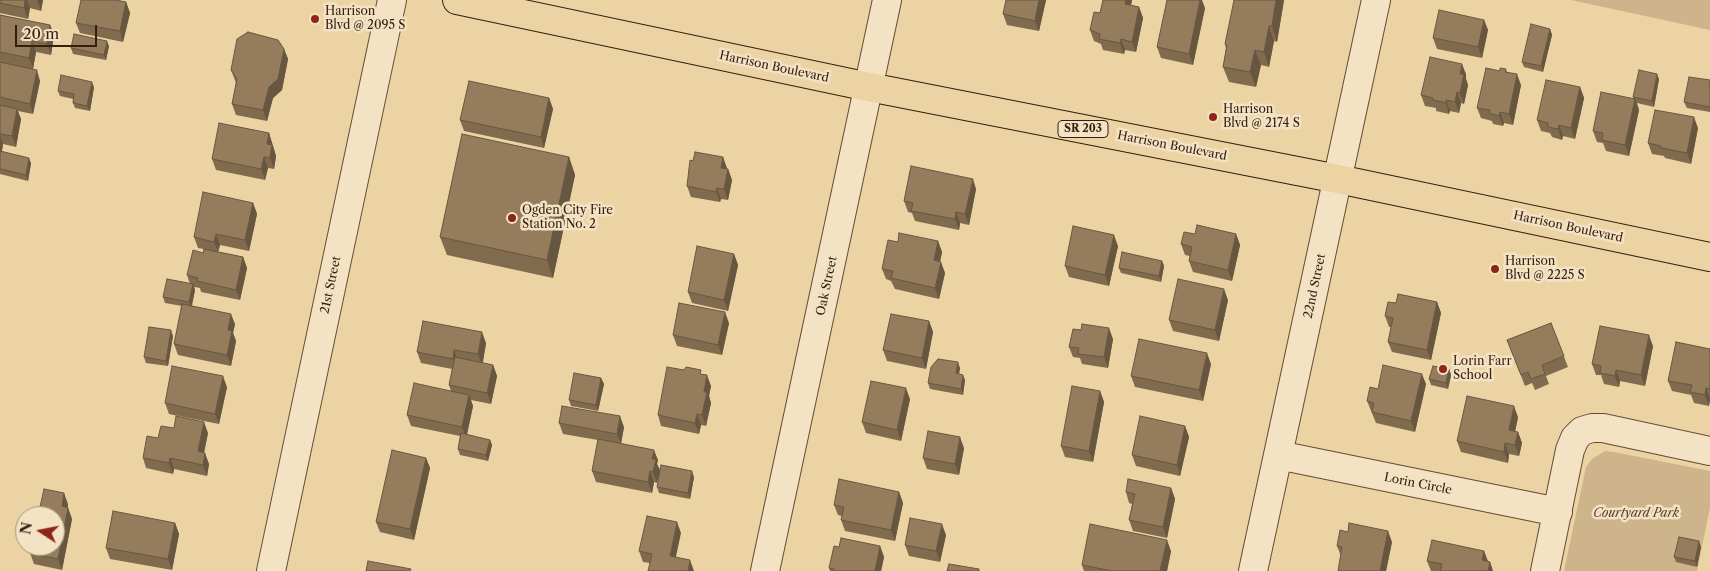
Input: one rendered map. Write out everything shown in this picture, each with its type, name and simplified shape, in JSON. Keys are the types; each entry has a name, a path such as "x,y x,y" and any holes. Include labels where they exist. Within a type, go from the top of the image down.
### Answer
{"main road":[{"name":"Harrison Boulevard","path":"457,0 869,87 1338,179 1710,257"}],"street":[{"name":"21st Street","path":"271,571 392,0"},
{"name":"Oak Street","path":"765,571 888,0"},
{"name":"22nd Street","path":"1253,571 1376,0"},
{"path":"1545,571 1570,450 1575,438 1582,431 1592,428 1603,428 1710,451"},
{"name":"Lorin Circle","path":"1278,455 1558,512"}],"green space":[{"path":"1571,0 1710,0 1710,30"},
{"name":"Courtyard Park","path":"1605,451 1710,471 1710,508 1697,571 1564,571 1586,467 1592,459"}],"building":[{"path":"0,0 25,0 24,8 0,3"},
{"path":"81,0 116,0 126,2 120,31 76,23"},
{"path":"1006,0 1039,0 1035,21 1003,14"},
{"path":"1103,0 1126,0 1125,4 1139,7 1132,42 1121,39 1120,43 1099,39 1100,34 1090,30 1094,12 1100,13"},
{"path":"1167,0 1200,0 1189,54 1157,47"},
{"path":"1234,0 1276,0 1272,26 1269,26 1264,52 1255,50 1250,72 1223,67 1227,45 1225,44"},
{"path":"1439,10 1484,20 1478,47 1433,38"},
{"path":"0,15 50,25 47,44 32,41 29,58 0,52"},
{"path":"1531,24 1550,29 1541,66 1522,62"},
{"path":"248,32 278,40 284,49 278,79 269,87 263,110 232,104 237,79 231,70 237,39"},
{"path":"74,34 107,41 104,55 71,48"},
{"path":"1430,57 1462,64 1460,74 1464,74 1460,93 1457,92 1455,102 1446,100 1446,103 1421,95"},
{"path":"0,62 37,70 30,104 0,97"},
{"path":"1486,68 1500,71 1500,68 1506,69 1505,72 1517,74 1509,114 1500,112 1499,116 1489,113 1490,110 1477,108"},
{"path":"1639,70 1657,74 1652,101 1633,97"},
{"path":"61,75 92,82 87,106 73,103 74,94 58,91"},
{"path":"1689,77 1710,80 1710,107 1684,102"},
{"path":"1546,80 1580,87 1571,128 1559,125 1558,129 1548,127 1548,123 1537,120"},
{"path":"469,81 549,98 541,137 460,120"},
{"path":"1601,92 1635,99 1625,145 1602,140 1603,133 1593,131"},
{"path":"0,105 17,109 12,136 0,134"},
{"path":"1655,110 1694,117 1687,153 1661,148 1661,146 1648,143"},
{"path":"219,123 269,133 267,144 272,145 270,158 264,157 261,169 212,159"},
{"path":"462,134 569,157 547,260 440,237"},
{"path":"0,151 29,158 26,175 0,169"},
{"path":"695,152 723,157 721,168 728,169 724,189 717,188 716,192 687,186 690,160 693,161"},
{"path":"911,166 973,179 965,214 956,212 955,219 911,211 913,203 904,201"},
{"path":"203,192 253,203 245,240 216,234 214,242 194,237"},
{"path":"1197,225 1236,234 1228,270 1189,261 1192,247 1181,244 1184,232 1195,234"},
{"path":"1073,226 1114,235 1105,275 1065,266"},
{"path":"899,233 938,241 934,260 941,262 935,288 891,278 893,271 882,269 888,240 898,242"},
{"path":"697,246 734,254 724,300 688,292"},
{"path":"204,249 243,257 236,290 197,281 198,278 187,275 193,250 203,253"},
{"path":"1122,252 1162,261 1159,276 1119,268"},
{"path":"167,279 193,284 189,302 163,297"},
{"path":"1178,279 1224,289 1215,330 1169,320"},
{"path":"1398,294 1437,302 1427,350 1388,342 1393,318 1385,316 1388,302 1396,303"},
{"path":"679,303 725,312 718,345 673,335"},
{"path":"182,304 231,314 228,330 232,331 227,355 174,344"},
{"path":"891,314 929,321 922,358 883,350"},
{"path":"423,321 482,332 478,354 454,350 453,359 417,352"},
{"path":"1551,323 1564,356 1542,365 1545,374 1531,379 1528,372 1521,375 1507,340"},
{"path":"1082,324 1109,328 1104,357 1078,354 1079,348 1069,347 1073,329 1081,330"},
{"path":"1600,326 1649,335 1641,375 1616,370 1615,376 1600,373 1601,366 1592,364"},
{"path":"149,327 171,330 166,361 144,357"},
{"path":"1139,339 1207,353 1199,390 1131,376"},
{"path":"1676,342 1710,349 1710,389 1706,388 1705,395 1690,392 1692,385 1668,381"},
{"path":"455,357 493,365 487,393 449,385"},
{"path":"938,359 958,362 956,373 963,375 961,389 928,383 931,367"},
{"path":"1383,365 1422,374 1411,421 1372,412 1374,403 1367,401 1370,387 1378,389"},
{"path":"172,366 223,376 215,414 165,403"},
{"path":"1433,366 1449,369 1446,383 1429,379"},
{"path":"667,367 684,370 686,367 701,370 700,374 707,375 704,392 707,392 702,415 697,414 695,423 658,415"},
{"path":"574,373 601,378 596,405 569,400"},
{"path":"871,381 906,388 897,430 862,422"},
{"path":"414,383 469,395 462,427 407,415"},
{"path":"1072,386 1100,391 1089,451 1061,446"},
{"path":"1467,396 1514,406 1509,430 1518,432 1515,445 1505,443 1504,452 1457,441"},
{"path":"562,406 620,416 617,434 559,423"},
{"path":"176,416 204,422 198,451 205,453 203,465 170,458 169,463 143,458 147,436 158,438 161,426 174,428"},
{"path":"1140,416 1185,426 1177,465 1132,455"},
{"path":"928,431 960,437 955,464 923,458"},
{"path":"461,433 490,440 486,455 458,449"},
{"path":"598,439 654,450 652,459 656,459 653,472 650,471 648,482 592,471"},
{"path":"392,450 426,458 410,529 376,522"},
{"path":"661,465 692,471 688,493 657,487"},
{"path":"839,479 899,492 891,530 841,520 844,507 834,505"},
{"path":"1128,479 1171,488 1163,527 1129,520 1135,494 1126,492"},
{"path":"44,489 64,493 62,506 40,506"},
{"path":"65,507 68,508 65,523"},
{"path":"113,511 175,523 168,559 106,548"},
{"path":"647,516 677,522 670,556 690,560 688,571 648,571 652,554 639,551"},
{"path":"910,518 942,524 936,551 905,545"},
{"path":"1349,523 1388,531 1380,571 1338,571 1342,547 1337,546 1340,530 1348,532"},
{"path":"1090,524 1167,540 1160,571 1112,571 1082,565"},
{"path":"1679,537 1699,541 1695,561 1674,557"},
{"path":"841,538 880,546 875,571 834,571 834,569 829,568 834,546 839,547"},
{"path":"1432,540 1484,551 1482,560 1490,562 1488,571 1440,571 1442,564 1427,561"},
{"path":"44,556 59,556 58,559"},
{"path":"368,561 411,569 410,571 366,571"},
{"path":"949,564 979,569 979,571 947,571"}],"place":[{"name":"Harrison Blvd @ 2095 S","path":"315,19"},
{"name":"Harrison Blvd @ 2174 S","path":"1213,117"},
{"name":"Ogden City Fire Station No. 2","path":"512,218"},
{"name":"Harrison Blvd @ 2225 S","path":"1495,269"},
{"name":"Lorin Farr School","path":"1443,369"}]}
